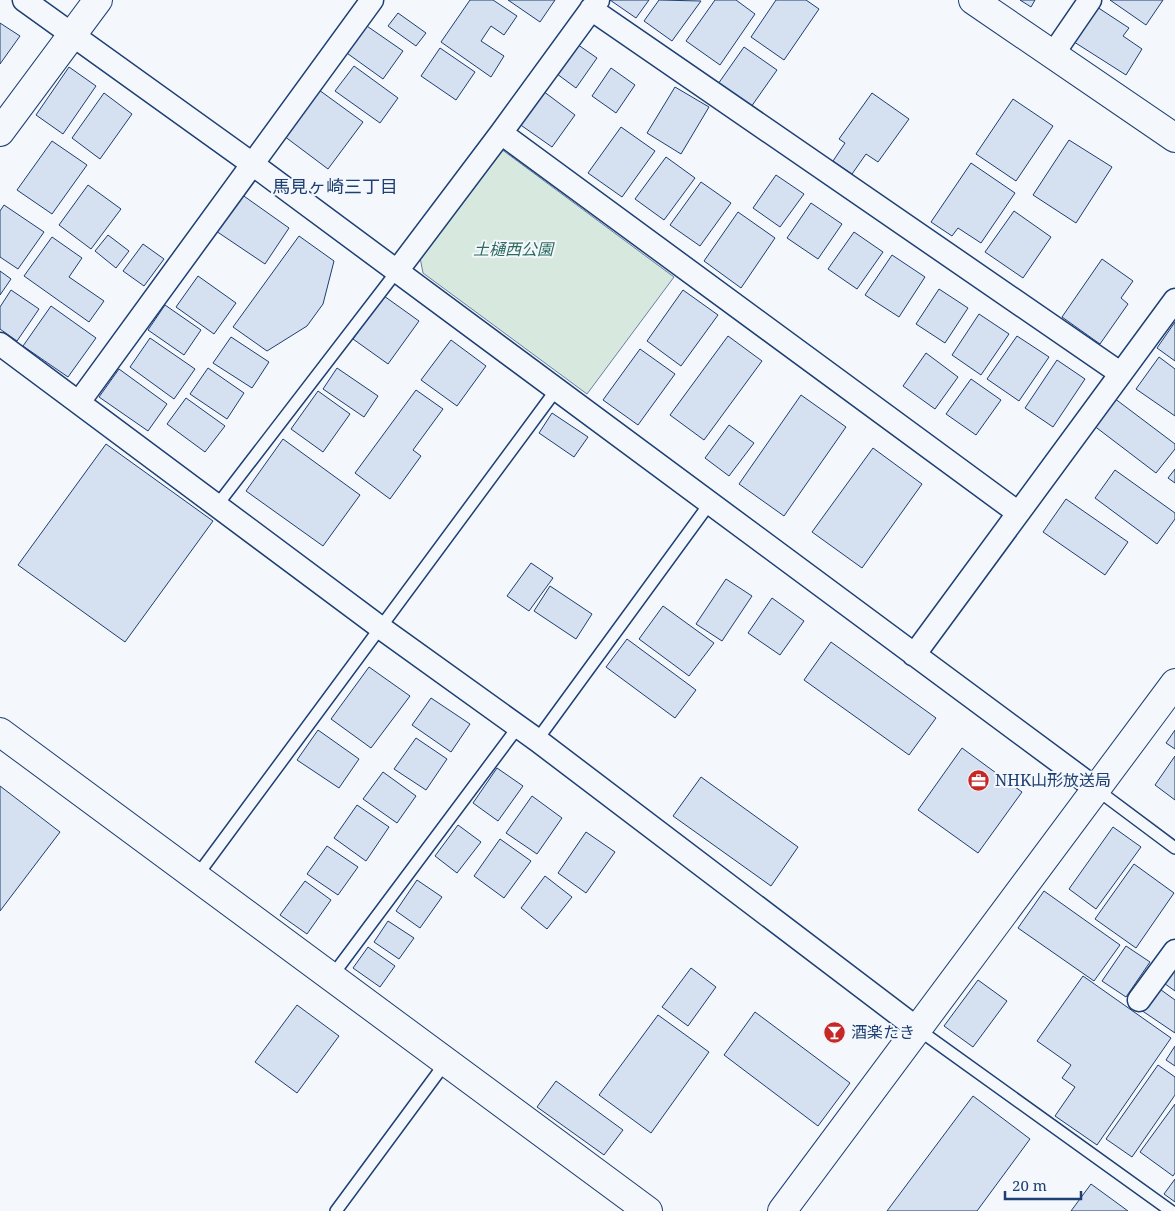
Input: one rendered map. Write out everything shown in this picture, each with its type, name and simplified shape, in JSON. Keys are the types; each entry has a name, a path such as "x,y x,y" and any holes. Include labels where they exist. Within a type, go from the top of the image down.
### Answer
{"street":[{"path":"24,0 251,163 1096,789"},
{"path":"0,132 98,0"},
{"path":"79,402 251,163 372,0"},
{"path":"973,0 1175,138"},
{"path":"1053,54 1090,0"},
{"path":"397,271 501,133 594,4 1120,373"},
{"path":"501,133 1017,512"},
{"path":"914,655 1017,512 1175,300"},
{"path":"0,344 218,504 381,628 537,740 919,1030"},
{"path":"782,1211 919,1030 1175,683"},
{"path":"0,732 648,1211"},
{"path":"1139,1000 1175,951"}],"lane":[{"path":"218,504 397,271"},
{"path":"196,878 556,390"},
{"path":"537,740 710,503"},
{"path":"332,976 518,727"},
{"path":"1096,789 1175,848"},
{"path":"919,1030 1171,1211"},
{"path":"336,1211 446,1061"}],"green space":[{"name":"土樋西公園","path":"497,146 674,277 587,394 423,273 419,252"}],"building":[{"path":"470,0 493,0 517,16 504,35 491,26 481,41 504,56 491,77 441,42"},
{"path":"508,0 555,0 540,22"},
{"path":"610,0 649,0 636,18"},
{"path":"659,0 701,1 672,41 644,21"},
{"path":"715,0 736,0 755,14 720,65 686,41"},
{"path":"776,0 806,0 819,9 784,60 751,37"},
{"path":"1020,0 1035,0 1031,7"},
{"path":"1110,0 1163,0 1146,25"},
{"path":"1094,5 1129,28 1123,36 1142,49 1126,75 1071,40"},
{"path":"398,13 426,33 416,46 388,26"},
{"path":"0,23 20,36 0,64"},
{"path":"364,24 403,51 383,79 344,51"},
{"path":"574,42 597,58 576,88 553,71"},
{"path":"744,47 777,70 751,107 718,84"},
{"path":"440,48 475,72 456,100 421,76"},
{"path":"354,66 398,98 380,123 335,91"},
{"path":"69,67 96,86 63,134 36,115"},
{"path":"611,68 635,85 616,113 592,96"},
{"path":"675,87 709,107 681,154 647,133"},
{"path":"539,88 575,115 552,147 515,121"},
{"path":"319,90 363,122 328,169 284,136"},
{"path":"104,93 132,114 100,159 72,138"},
{"path":"872,93 909,119 878,162 866,154 852,174 833,161 845,143 839,139"},
{"path":"1013,99 1053,126 1016,181 976,154"},
{"path":"621,127 655,151 622,197 588,173"},
{"path":"1069,140 1112,167 1076,223 1033,195"},
{"path":"52,141 87,165 52,214 17,190"},
{"path":"666,157 695,178 664,220 635,199"},
{"path":"971,163 1015,193 981,243 958,228 952,236 931,222"},
{"path":"776,175 804,194 780,227 753,208"},
{"path":"701,182 731,203 700,246 670,225"},
{"path":"88,185 121,209 91,249 59,225"},
{"path":"241,194 289,228 265,264 216,231"},
{"path":"811,203 842,224 818,259 787,238"},
{"path":"4,205 44,232 18,269 0,257 0,211"},
{"path":"1014,211 1051,237 1023,278 985,252"},
{"path":"738,212 775,238 741,288 704,261"},
{"path":"854,232 883,252 857,289 828,269"},
{"path":"108,235 129,251 116,268 95,251"},
{"path":"299,236 334,261 323,304 307,326 267,351 233,327"},
{"path":"52,237 82,258 69,277 104,301 89,322 24,276"},
{"path":"143,244 164,259 144,286 123,271"},
{"path":"892,255 925,277 899,317 865,295"},
{"path":"1102,259 1133,281 1121,298 1128,304 1100,344 1062,317"},
{"path":"0,271 11,279 0,295"},
{"path":"198,276 236,303 214,334 176,307"},
{"path":"939,289 968,308 945,343 916,324"},
{"path":"11,290 39,309 17,341 0,329 0,307"},
{"path":"683,290 718,315 681,366 647,341"},
{"path":"384,296 419,321 388,364 353,339"},
{"path":"165,305 201,330 184,355 148,330"},
{"path":"51,306 96,338 68,377 23,346"},
{"path":"979,314 1009,334 981,375 952,355"},
{"path":"1175,322 1175,361 1157,348"},
{"path":"728,336 762,361 704,440 670,415"},
{"path":"1017,336 1049,357 1019,401 987,379"},
{"path":"231,337 269,362 252,388 213,363"},
{"path":"150,338 195,369 174,399 130,367"},
{"path":"451,340 486,366 457,406 421,380"},
{"path":"640,349 675,374 638,425 603,400"},
{"path":"926,353 958,377 935,409 903,386"},
{"path":"1159,357 1175,369 1175,416 1136,389"},
{"path":"1057,360 1085,379 1053,427 1025,408"},
{"path":"208,368 244,393 227,419 190,394"},
{"path":"337,368 378,396 364,417 323,389"},
{"path":"119,369 167,404 148,431 99,397"},
{"path":"971,379 1001,400 976,435 946,414"},
{"path":"416,390 443,409 413,450 421,456 390,499 355,473"},
{"path":"318,391 350,414 323,452 291,429"},
{"path":"801,395 846,427 784,516 739,484"},
{"path":"186,398 225,426 205,452 167,424"},
{"path":"1114,398 1175,444 1175,449 1156,473 1093,425"},
{"path":"552,413 588,437 574,457 539,433"},
{"path":"729,425 754,443 729,476 705,458"},
{"path":"283,439 360,495 323,546 246,491"},
{"path":"106,444 213,521 125,642 18,565"},
{"path":"873,448 922,484 862,568 812,532"},
{"path":"1175,469 1175,483 1168,478"},
{"path":"1115,470 1175,513 1175,519 1157,544 1095,498"},
{"path":"1066,499 1128,542 1105,575 1043,532"},
{"path":"531,563 553,578 529,611 507,596"},
{"path":"726,579 752,596 722,641 696,624"},
{"path":"550,586 592,614 576,639 534,611"},
{"path":"772,598 804,621 780,655 748,633"},
{"path":"663,606 714,643 689,676 639,639"},
{"path":"627,639 696,690 675,718 606,667"},
{"path":"831,642 936,718 909,755 804,680"},
{"path":"369,667 410,696 371,748 331,719"},
{"path":"431,698 470,724 451,752 412,725"},
{"path":"318,730 359,759 339,788 297,760"},
{"path":"1175,730 1175,749 1166,743"},
{"path":"416,738 447,759 426,790 394,769"},
{"path":"962,748 1022,792 978,853 918,810"},
{"path":"1175,756 1175,800 1155,785"},
{"path":"497,768 523,786 498,821 473,803"},
{"path":"383,772 416,796 397,823 363,799"},
{"path":"701,777 798,847 771,886 673,816"},
{"path":"0,786 60,832 0,911"},
{"path":"532,796 562,818 537,854 506,833"},
{"path":"357,805 389,827 366,861 334,838"},
{"path":"458,825 481,842 457,873 435,856"},
{"path":"1113,827 1141,847 1096,909 1069,889"},
{"path":"586,832 615,852 586,893 558,873"},
{"path":"500,839 531,861 504,898 474,876"},
{"path":"327,846 358,867 338,895 307,874"},
{"path":"1134,864 1174,893 1136,948 1095,919"},
{"path":"545,876 572,897 547,929 521,908"},
{"path":"417,880 442,897 420,928 396,911"},
{"path":"305,881 331,900 307,934 280,915"},
{"path":"1044,891 1120,945 1094,981 1018,928"},
{"path":"388,921 414,938 399,959 374,942"},
{"path":"1126,946 1150,962 1126,997 1102,981"},
{"path":"368,947 395,966 380,987 353,968"},
{"path":"1175,961 1175,991 1161,981"},
{"path":"691,968 716,987 688,1026 662,1007"},
{"path":"1083,976 1171,1038 1097,1145 1055,1116 1075,1087 1062,1078 1071,1065 1037,1041"},
{"path":"978,980 1007,1001 973,1047 944,1026"},
{"path":"1157,987 1175,1000 1175,1033 1141,1010"},
{"path":"297,1005 339,1036 297,1093 255,1062"},
{"path":"755,1012 850,1083 818,1126 724,1055"},
{"path":"658,1015 709,1052 651,1133 599,1095"},
{"path":"1175,1046 1175,1066 1166,1060"},
{"path":"1158,1065 1175,1077 1175,1095 1132,1157 1106,1139"},
{"path":"556,1081 623,1130 604,1155 537,1107"},
{"path":"973,1096 1030,1139 977,1211 887,1211"},
{"path":"1175,1104 1175,1173 1173,1176 1140,1152"},
{"path":"1175,1179 1175,1202 1164,1194"},
{"path":"1091,1184 1128,1211 1071,1211"}],"place":[{"name":"NHK山形放送局","path":"979,780"},
{"name":"酒楽たき","path":"835,1032"}],"district":[{"name":"馬見ヶ崎三丁目","path":"335,187"}]}
